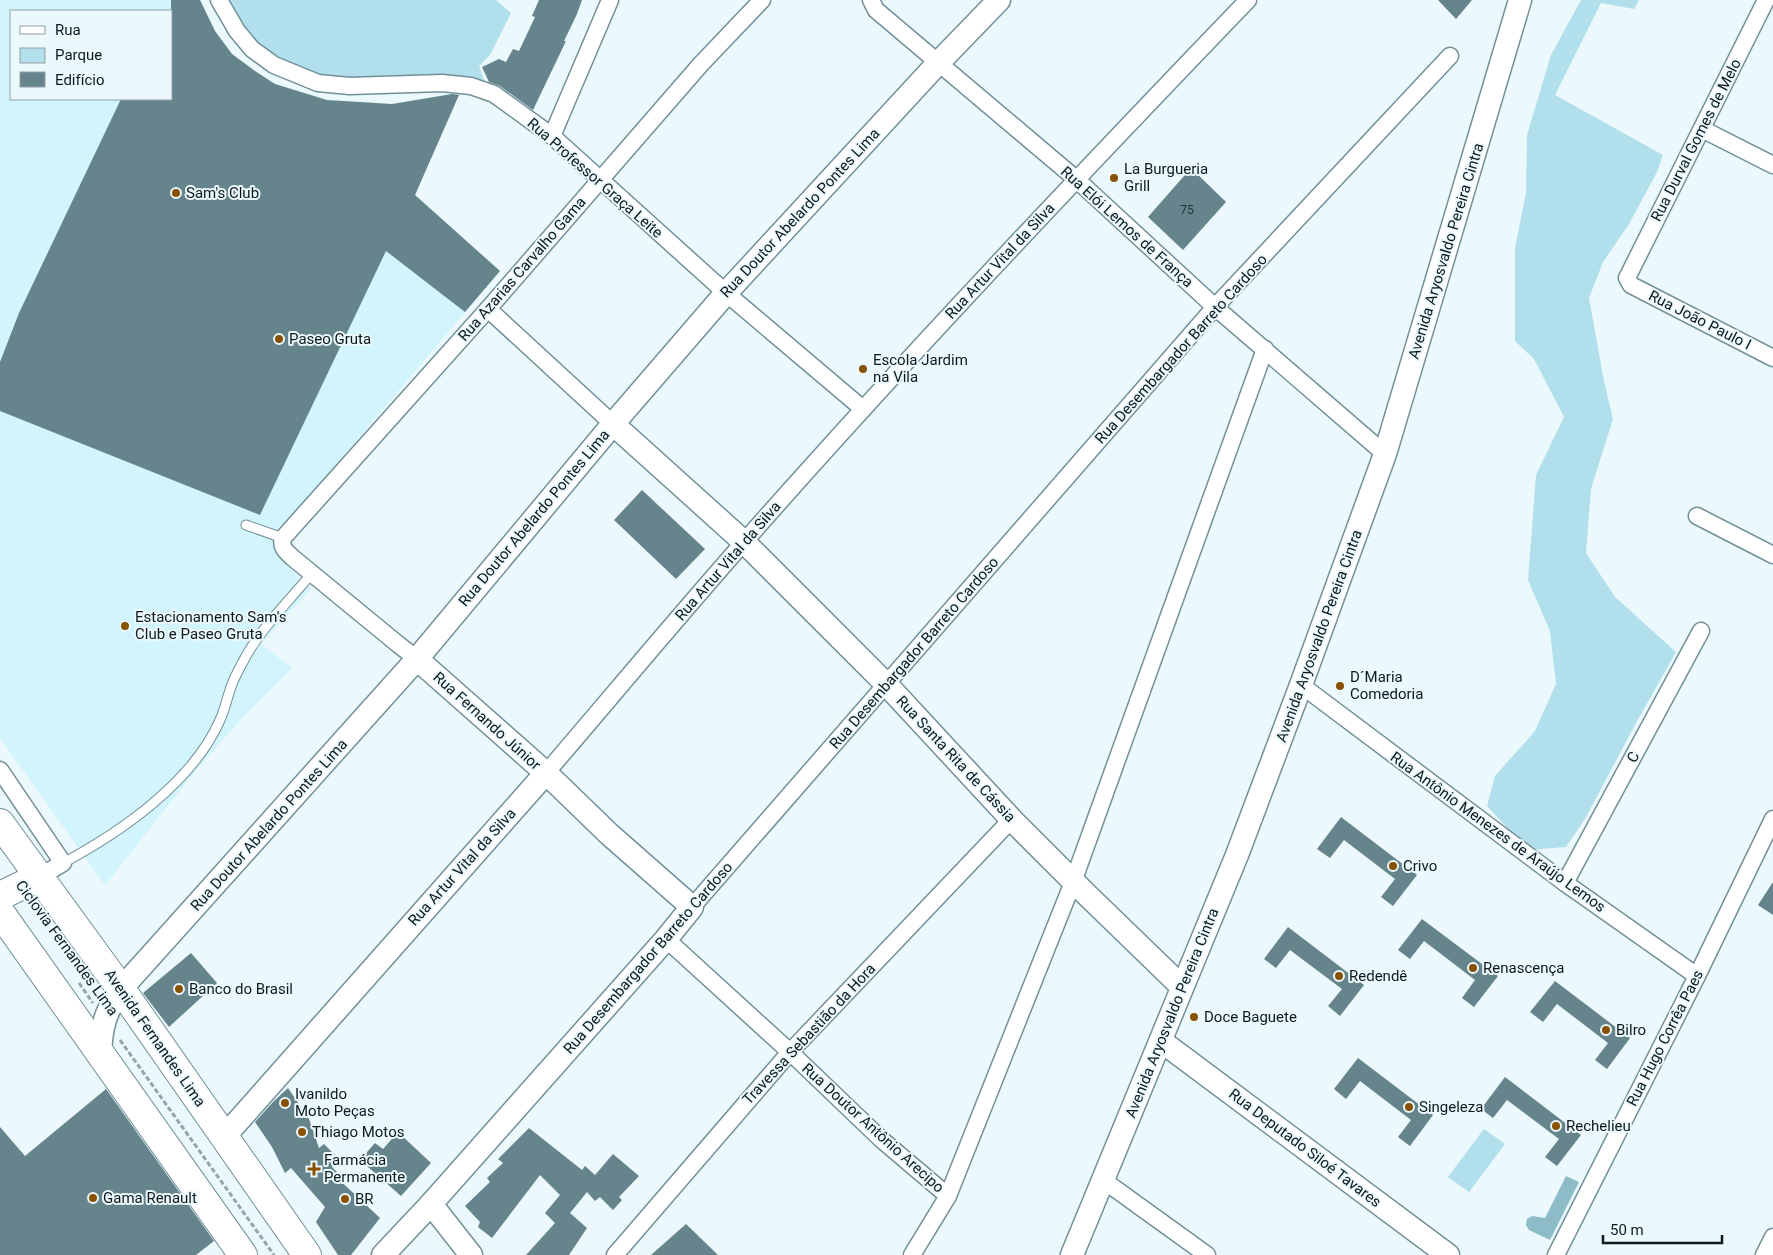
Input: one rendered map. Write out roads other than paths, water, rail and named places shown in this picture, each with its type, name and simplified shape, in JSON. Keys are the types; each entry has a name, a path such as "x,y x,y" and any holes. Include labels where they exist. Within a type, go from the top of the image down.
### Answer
{"highway":[{"name":"Avenida Fernandes Lima","path":"0,823 121,989 308,1255"},
{"path":"0,896 39,876"},
{"path":"0,912 238,1253"}],"main road":[{"name":"Rua Doutor Abelardo Pontes Lima","path":"100,1055 104,1018 121,989 417,659 613,424 726,293 999,0"},
{"name":"Avenida Aryosvaldo Pereira Cintra","path":"1072,1255 1237,855 1385,454 1520,0"},
{"name":"Rua Santa Rita de Cássia","path":"613,424 744,542 887,685 1012,820 1073,882 1182,986"},
{"name":"Rua Fernando Júnior","path":"417,659 546,773 609,834 692,908"},
{"name":"Rua Artur Vital da Silva","path":"224,1137 546,773"},
{"name":"Rua Desembargador Barreto Cardoso","path":"383,1255 431,1204 692,908"},
{"name":"Rua Deputado Siloé Tavares","path":"1161,1041 1448,1255"},
{"path":"431,1204 471,1255"}],"street":[{"name":"Rua Professor Graça Leite","path":"218,0 237,31 252,49 274,65 318,83 350,86 433,84 471,86 494,94 552,136 726,293 863,409"},
{"path":"552,136 610,0"},
{"name":"Rua Azarias Carvalho Gama","path":"283,538 488,309 701,64 762,0"},
{"name":"Rua Elói Lemos de França","path":"871,0 876,10 940,62 1076,179 1215,307 1385,454"},
{"name":"Rua Artur Vital da Silva","path":"546,773 744,542 863,409 1076,179 1248,0"},
{"name":"Rua Durval Gomes de Melo","path":"1628,280 1628,276 1766,0"},
{"name":"Rua Desembargador Barreto Cardoso","path":"692,908 1215,307 1450,56"},
{"path":"1702,129 1773,165"},
{"name":"Rua João Paulo I","path":"1628,280 1631,285 1773,358"},
{"name":"Rua Santa Rita de Cássia","path":"488,309 613,424"},
{"path":"912,1255 948,1196 1073,882 1265,349"},
{"path":"1697,516 1773,555"},
{"name":"Rua Fernando Júnior","path":"283,538 282,545 284,549 417,659"},
{"name":"C","path":"1565,882 1701,631"},
{"name":"Rua Antônio Menezes de Araújo Lemos","path":"1301,685 1565,882 1697,976"},
{"path":"0,770 63,863 39,876"},
{"name":"Rua Hugo Corrêa Paes","path":"1556,1255 1697,976 1773,819"},
{"name":"Travessa Sebastião da Hora","path":"615,1255 790,1052 1012,820"},
{"name":"Rua Doutor Antônio Arecipo","path":"666,939 790,1052 882,1140 948,1196"},
{"path":"1103,1180 1207,1255"},
{"path":"1764,1255 1773,1237"}],"lane":[{"path":"246,525 283,538"},
{"path":"63,863 136,819 191,765 208,743 220,719 231,685 246,656 256,641 312,573"}],"place":[{"name":"La Burgueria Grill","path":"1114,178"},
{"name":"Sam's Club","path":"176,193"},
{"name":"Paseo Gruta","path":"279,339"},
{"name":"Escola Jardim na Vila","path":"863,369"},
{"name":"Estacionamento Sam's Club e Paseo Gruta","path":"125,626"},
{"name":"D´Maria Comedoria","path":"1340,686"},
{"name":"Crivo","path":"1393,866"},
{"name":"Renascença","path":"1473,968"},
{"name":"Redendê","path":"1339,976"},
{"name":"Banco do Brasil","path":"179,989"},
{"name":"Doce Baguete","path":"1194,1017"},
{"name":"Bilro","path":"1606,1030"},
{"name":"Ivanildo Moto Peças","path":"285,1103"},
{"name":"Singeleza","path":"1409,1107"},
{"name":"Rechelieu","path":"1556,1126"},
{"name":"Thiago Motos","path":"302,1132"},
{"name":"Farmácia Permanente","path":"314,1169"},
{"name":"Gama Renault","path":"93,1198"},
{"name":"BR","path":"345,1199"}]}
